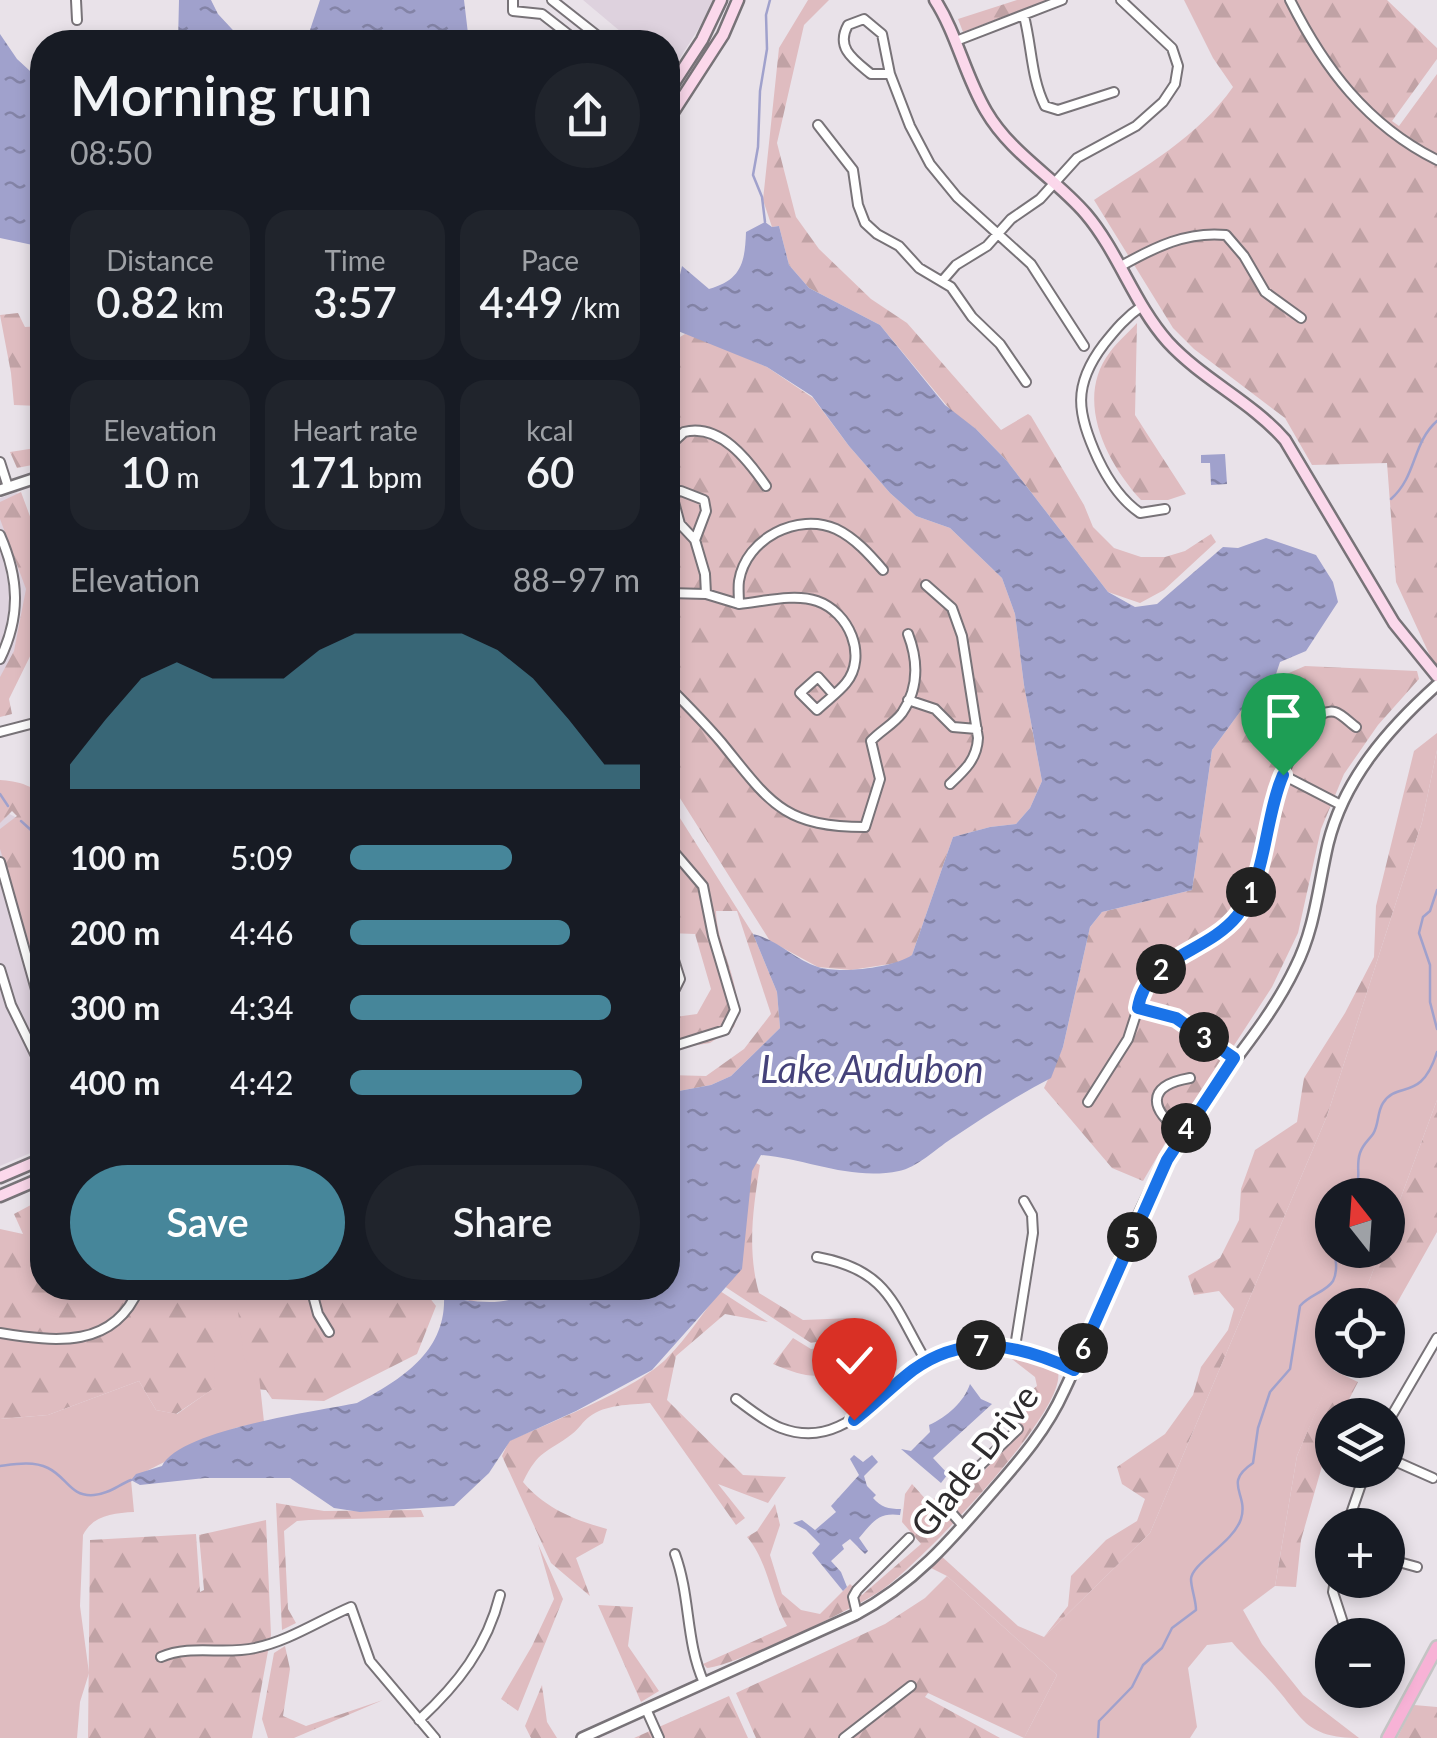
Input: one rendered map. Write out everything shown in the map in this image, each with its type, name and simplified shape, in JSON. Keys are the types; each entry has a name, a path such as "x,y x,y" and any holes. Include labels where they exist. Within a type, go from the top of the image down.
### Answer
{"main road":[{"path":"680,74 721,0"},
{"path":"680,102 716,47 738,0"},
{"path":"935,0 997,129 1087,216 1122,266 1142,306 1177,351 1256,412 1285,440 1394,623 1437,676"},
{"path":"0,1177 30,1164"},
{"path":"0,1196 30,1183"},
{"path":"1388,1738 1437,1647"}],"street":[{"path":"76,0 78,20"},
{"path":"514,0 513,11 542,14 563,30"},
{"path":"552,0 589,30"},
{"path":"956,42 1062,0"},
{"path":"943,280 956,265 980,252 1010,219 1040,199 1077,158 1136,126 1163,102 1175,84 1178,66 1172,48 1121,0"},
{"path":"1290,0 1320,55 1359,104 1390,131 1437,160"},
{"path":"1024,16 1033,52 1033,74 1045,106 1058,110 1114,92"},
{"path":"890,74 875,76 848,54 843,41 848,25 864,19 877,26 890,74 930,164 957,197 1042,279 1084,346"},
{"path":"818,125 853,170 865,223 900,246 919,268 943,280 972,317 992,334 1026,382"},
{"path":"1122,266 1170,242 1204,233 1226,235 1265,292 1301,318"},
{"path":"1142,306 1123,321 1090,365 1080,391 1080,406 1101,466 1128,505 1140,513 1165,509"},
{"path":"680,436 706,432 744,454 766,486"},
{"path":"0,462 4,488 30,480"},
{"path":"680,490 704,500 706,511 695,540 705,574 706,594"},
{"path":"739,604 740,578 747,561 776,532 796,524 816,522 839,530 864,548 884,570"},
{"path":"680,529 695,540"},
{"path":"0,535 14,574 16,596 13,626 0,659"},
{"path":"926,585 952,608 962,636 977,729 976,753 950,784"},
{"path":"680,593 706,594 739,604 788,599 817,601 847,624 854,641 856,663 847,682 834,694"},
{"path":"680,699 774,805 821,826 865,826 880,780 872,741 903,712 917,671 916,653 908,634"},
{"name":"Glade Drive","path":"582,1738 857,1614 910,1581 963,1526 1044,1428 1074,1370 1154,1186 1183,1133 1276,1003 1297,966 1315,914 1329,842 1341,805 1377,746 1437,685"},
{"path":"908,700 935,708 953,727 977,729"},
{"path":"1088,1102 1128,1039 1146,980 1222,931 1249,898 1270,809 1292,753 1316,718 1336,713 1356,727"},
{"path":"0,732 30,724"},
{"path":"1283,775 1341,805"},
{"path":"680,859 703,886 712,936 734,1010 725,1030 680,1044"},
{"path":"0,862 30,968"},
{"path":"0,969 11,1006 30,1044"},
{"path":"1138,1008 1176,1018 1234,1058"},
{"path":"1183,1133 1166,1122 1156,1102 1157,1093 1163,1086 1190,1078"},
{"path":"1015,1347 1033,1233 1032,1215 1024,1201"},
{"path":"817,1257 852,1265 874,1278 926,1361"},
{"path":"0,1333 54,1338 88,1336 120,1318 131,1300"},
{"path":"315,1300 329,1332"},
{"path":"1402,1398 1437,1338"},
{"path":"736,1399 782,1429 806,1434 830,1431 858,1417 926,1361 973,1346 1015,1347 1074,1370"},
{"path":"963,1526 950,1511 953,1493 1018,1430"},
{"path":"1405,1466 1433,1478"},
{"path":"857,1614 853,1597 857,1590 910,1538"},
{"path":"675,1554 686,1590 692,1654 704,1683"},
{"path":"1405,1564 1417,1567"},
{"path":"420,1720 472,1662 500,1595"},
{"path":"160,1658 180,1650 237,1651 269,1644 351,1607 370,1660 435,1738"},
{"path":"844,1738 911,1686"},
{"path":"646,1710 659,1738"}],"shaded area":[{"path":"583,0 713,0 680,58 680,30 619,30"},
{"path":"17,492 30,526 30,599 0,703 0,498"},
{"path":"0,809 30,825 30,1153 0,1166"}],"green space":[{"path":"808,0 829,0 804,25 777,143 796,217 819,249 871,299 907,323 1001,430 1028,414 1031,416 1093,527 1114,548 1141,557 1165,557 1185,551 1211,534 1216,542 1164,590 1140,603 1108,592 1007,461 976,429 953,413 880,325 809,288 789,265 779,226 772,227 763,200 779,48"},
{"path":"1017,0 1048,0 963,32 958,19"},
{"path":"1184,0 1387,0 1437,48 1437,59 1392,121 1399,126 1437,74 1437,671 1396,582 1387,463 1312,465 1285,418 1194,349 1173,328 1094,200 1187,136 1233,87 1213,58"},
{"path":"18,313 25,327 30,327 30,406 14,405 0,315"},
{"path":"1137,323 1135,415 1186,494 1168,500 1141,500 1128,485 1106,449 1095,409 1100,370 1113,348"},
{"path":"685,334 704,339 767,367 813,398 890,493 916,516 950,528 1002,578 1015,614 1042,781 1030,808 1016,824 953,837 912,955 903,962 851,970 818,967 770,941 680,798 680,337"},
{"path":"30,449 30,465 17,468 10,452"},
{"path":"21,492 30,516 30,656 9,699 12,714 0,717 0,677 14,651 26,589 0,519 0,502"},
{"path":"1305,666 1417,671 1419,679 1378,725 1344,774 1321,829 1298,933 1272,987 1143,1181 1112,1168 1044,1088 1063,1047 1090,927 1102,912 1192,890 1212,750 1259,686"},
{"path":"1437,733 1422,822 1327,1116 1150,1533 1044,1637 1068,1606 1071,1576 1106,1540 1137,1521 1145,1499 1122,1484 1117,1467 1165,1434 1193,1395 1201,1367 1228,1330 1234,1309 1219,1291 1194,1295 1188,1276 1220,1258 1239,1220 1241,1189 1255,1150 1297,1122 1304,1078 1374,957 1376,906 1414,751"},
{"path":"1437,750 1437,1100 1405,1186 1405,1178 1315,1178 1315,1268 1374,1268 1366,1288 1315,1288 1315,1378 1330,1378 1322,1398 1315,1398 1315,1414 1297,1456 1275,1586 1243,1610 1262,1644 1303,1695 1315,1708 1359,1738 1315,1730 1232,1642 1207,1645 1188,1668 1197,1727 1190,1738 1024,1738 1057,1675 947,1576 927,1566 939,1554 1018,1626 1044,1637 1150,1533 1327,1116 1422,822"},
{"path":"0,780 30,787 30,946 0,849 0,829 17,816 12,811 0,823"},
{"path":"680,818 753,934 777,992 780,1028 731,1076 711,1085 680,1091 680,1075 706,1076 744,1049 771,1014 737,911 716,911 737,998 734,1027 710,1043 680,1048 680,1016 697,1014 711,989 695,934 680,933"},
{"path":"1437,1100 1437,1232 1405,1289 1366,1288 1374,1268 1405,1268 1405,1186"},
{"path":"748,1159 760,1165 752,1245 759,1293 803,1320 852,1318 861,1323 863,1352 830,1373 800,1374 773,1364 793,1338 811,1349 853,1342 852,1336 811,1343 724,1286"},
{"path":"30,1205 30,1300 431,1300 436,1306 417,1354 324,1401 272,1399 266,1390 219,1385 176,1414 156,1410 139,1381 48,1415 0,1419 0,1229 23,1234 14,1214"},
{"path":"720,1291 768,1322 725,1314 676,1356 667,1400 743,1475 786,1477 768,1503 718,1484 745,1518 736,1525 650,1403 596,1413 539,1458 523,1482 561,1512 607,1529 603,1543 576,1558 590,1596 551,1563 502,1456 509,1441 593,1404 653,1370 681,1342"},
{"path":"216,1300 237,1300 244,1358 259,1376 264,1422 232,1429 136,1477 131,1480 134,1512 105,1516 87,1528 83,1535 80,1606 89,1673 80,1702 77,1738 0,1738 0,1419 48,1415 139,1381 156,1410 177,1414 214,1388"},
{"path":"1008,1356 1032,1360 1058,1372 1054,1392 1016,1452 956,1521 900,1575 868,1599 768,1647 707,1668 703,1664 787,1626 760,1557 747,1537 757,1531 775,1504 780,1525 770,1555 782,1594 801,1610 820,1614 850,1584 862,1595 921,1544 902,1522 905,1494 912,1484 929,1503 948,1487 959,1496 1019,1435 1022,1425 1014,1416 1024,1407 1024,1396 1037,1386 1035,1377"},
{"path":"1330,1378 1358,1382 1350,1398 1321,1398"},
{"path":"1315,1413 1316,1488 1301,1540 1296,1587 1275,1586 1297,1456"},
{"path":"276,1503 324,1511 421,1510 424,1517 297,1521 284,1531 288,1609 296,1623 282,1630"},
{"path":"266,1520 271,1635 252,1738 88,1738 90,1540 196,1534 200,1592 204,1590 199,1535"},
{"path":"538,1544 563,1599 518,1711 501,1699 554,1599"},
{"path":"947,1576 1057,1675 1024,1738 928,1693 925,1697 1000,1738 756,1738 736,1693 885,1624 925,1598"},
{"path":"598,1605 633,1607 628,1646 659,1691 641,1702"},
{"path":"285,1646 290,1669 283,1716 306,1726 383,1700 294,1738 268,1738 262,1719 274,1653"},
{"path":"542,1685 547,1722 557,1738 531,1738 525,1726"},
{"path":"729,1696 748,1738 634,1738"},
{"path":"1414,1705 1437,1707 1437,1738 1397,1738"}],"water":[{"path":"179,0 211,0 233,30 178,30"},
{"path":"320,0 464,0 468,30 310,30"},
{"path":"0,34 30,71 30,244 0,238"},
{"name":"Lake Audubon","path":"765,222 779,226 789,265 809,288 880,325 945,405 1007,461 1108,592 1135,607 1157,604 1223,547 1238,548 1266,538 1316,555 1333,582 1338,602 1306,651 1280,662 1276,674 1259,686 1212,750 1192,890 1102,912 1090,927 1063,1047 1051,1078 899,1171 846,1171 761,1155 752,1171 742,1269 652,1370 510,1441 489,1473 454,1506 360,1512 334,1508 290,1478 205,1478 140,1485 131,1480 136,1474 162,1466 174,1453 194,1442 251,1424 357,1403 390,1384 429,1348 438,1333 444,1300 680,1300 680,1091 711,1085 731,1076 780,1028 777,992 753,934 810,964 828,969 866,968 903,960 912,955 953,837 1016,824 1030,808 1042,781 1015,614 1002,578 950,528 916,516 890,493 812,396 767,367 680,332 682,266 709,289 728,281 739,269 746,232"},
{"path":"1225,454 1227,484 1211,485 1210,463 1201,463 1201,455"},
{"path":"970,1384 981,1399 992,1404 933,1458 948,1474 941,1483 901,1449 911,1451 930,1432 929,1425 959,1403"},
{"path":"854,1455 863,1462 872,1455 878,1462 864,1476 876,1495 873,1498 885,1507 901,1509 900,1515 876,1519 859,1538 868,1551 865,1554 850,1539 842,1545 844,1549 831,1561 847,1587 843,1591 812,1553 820,1544 793,1523 802,1520 815,1530 836,1512 831,1506 859,1475 850,1459"}],"waterway":[{"path":"765,222 762,197 753,175 770,0"},
{"path":"1391,499 1406,480 1423,439 1437,421"},
{"path":"0,794 8,806"},
{"path":"21,821 30,829"},
{"path":"1437,890 1419,933 1430,965 1430,1002 1437,1029"},
{"path":"1358,1178 1358,1159 1375,1130 1383,1103 1424,1078 1437,1052"},
{"path":"1098,1738 1099,1721 1132,1687 1143,1665 1162,1648 1172,1628 1196,1610 1193,1573 1230,1536 1241,1519 1239,1477 1253,1463 1258,1428 1270,1392 1290,1369 1300,1306 1330,1285 1336,1268"},
{"path":"0,1466 42,1466 86,1495 104,1493 131,1480"}],"route":[{"path":"854,1420 913,1370 956,1349 988,1344 1015,1347 1074,1370 1167,1160 1234,1058 1176,1018 1138,1008 1141,990 1157,971 1222,931 1238,915 1256,880 1270,809 1283,775"}]}
